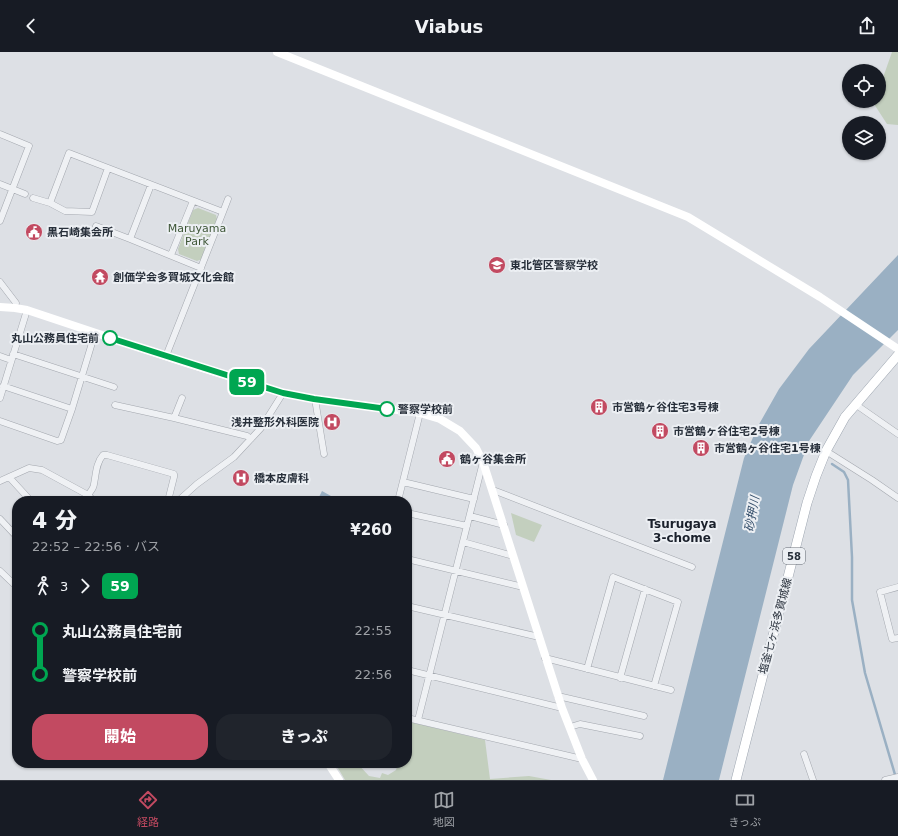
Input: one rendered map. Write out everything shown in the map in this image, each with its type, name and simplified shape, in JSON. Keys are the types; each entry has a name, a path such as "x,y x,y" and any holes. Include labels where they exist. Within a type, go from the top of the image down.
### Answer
{"main road":[{"name":"塩釜七ヶ浜多賀城線","path":"736,780 807,503 816,476 826,452 845,417 898,355"}],"street":[{"path":"277,52 688,217 837,308 895,348"},
{"path":"0,134 29,146 0,221"},
{"path":"50,203 69,153 223,212"},
{"path":"33,198 50,203 66,211 92,212 108,168"},
{"path":"0,184 25,194"},
{"path":"130,239 151,185"},
{"path":"166,356 228,199"},
{"path":"171,255 193,201"},
{"path":"96,226 201,268"},
{"path":"0,282 16,303 16,308"},
{"path":"0,307 27,310 283,393 314,399 420,413 440,419 460,431 476,448 483,462 562,708 582,759 593,780"},
{"path":"0,398 27,310"},
{"path":"0,422 57,441 61,440 95,333"},
{"path":"0,356 12,357 81,376 114,388"},
{"path":"3,386 72,409"},
{"path":"184,496 234,457 261,428 283,393"},
{"path":"174,418 182,398"},
{"path":"314,399 324,454"},
{"path":"855,404 898,434"},
{"path":"115,405 247,436 251,439"},
{"path":"399,496 420,413"},
{"path":"826,452 898,498"},
{"path":"0,481 29,468 42,470 88,495 94,485 99,459 103,455 107,455 174,474 169,496"},
{"path":"418,720 483,462"},
{"path":"9,477 26,496"},
{"path":"403,482 474,499"},
{"path":"493,490 692,567"},
{"path":"412,514 467,526"},
{"path":"470,516 504,525"},
{"path":"0,519 12,532"},
{"path":"463,542 513,556"},
{"path":"412,560 524,587"},
{"path":"0,571 12,580"},
{"path":"587,669 613,577 678,602 654,686"},
{"path":"898,587 880,592 892,639 898,638"},
{"path":"620,678 645,589"},
{"path":"412,607 539,637"},
{"path":"546,658 671,690"},
{"path":"412,671 562,708"},
{"path":"558,696 644,716"},
{"path":"412,719 582,759"},
{"path":"570,727 580,724 640,736"},
{"path":"804,754 813,780"},
{"path":"331,768 339,780"},
{"path":"887,779 898,777"}],"green space":[{"path":"892,52 898,52 898,125 887,124 886,116 882,116 877,108 886,108 886,69"},
{"name":"Maruyama Park","path":"198,208 216,215 217,219 202,259 197,261 179,254 178,249 193,210"},
{"path":"511,513 542,525 534,542 516,535"},
{"path":"412,722 485,740 490,779 529,776 551,780 345,780 338,768 362,768 369,776 380,778 382,773 388,775 397,768 412,768"}],"water":[{"name":"砂押川","path":"898,255 898,330 853,375 809,441 793,485 719,780 663,780 744,458 758,426 779,389 809,349"},
{"path":"322,491 331,496 320,496"}],"waterway":[{"path":"832,464 844,472 848,480 852,557 852,600 865,673 896,778"}],"bus line":[{"name":"59","path":"110,338 283,393 314,399 387,409"}],"place":[{"name":"黒石崎集会所","path":"34,232"},
{"name":"東北管区警察学校","path":"497,265"},
{"name":"創価学会多賀城文化会館","path":"100,277"},
{"name":"丸山公務員住宅前","path":"110,338"},
{"name":"市営鶴ヶ谷住宅3号棟","path":"599,407"},
{"name":"警察学校前","path":"387,409"},
{"name":"浅井整形外科医院","path":"332,422"},
{"name":"市営鶴ヶ谷住宅2号棟","path":"660,431"},
{"name":"市営鶴ヶ谷住宅1号棟","path":"701,448"},
{"name":"鶴ヶ谷集会所","path":"447,459"},
{"name":"橋本皮膚科","path":"241,478"}],"district":[{"name":"Tsurugaya 3-chome","path":"682,531"}]}
